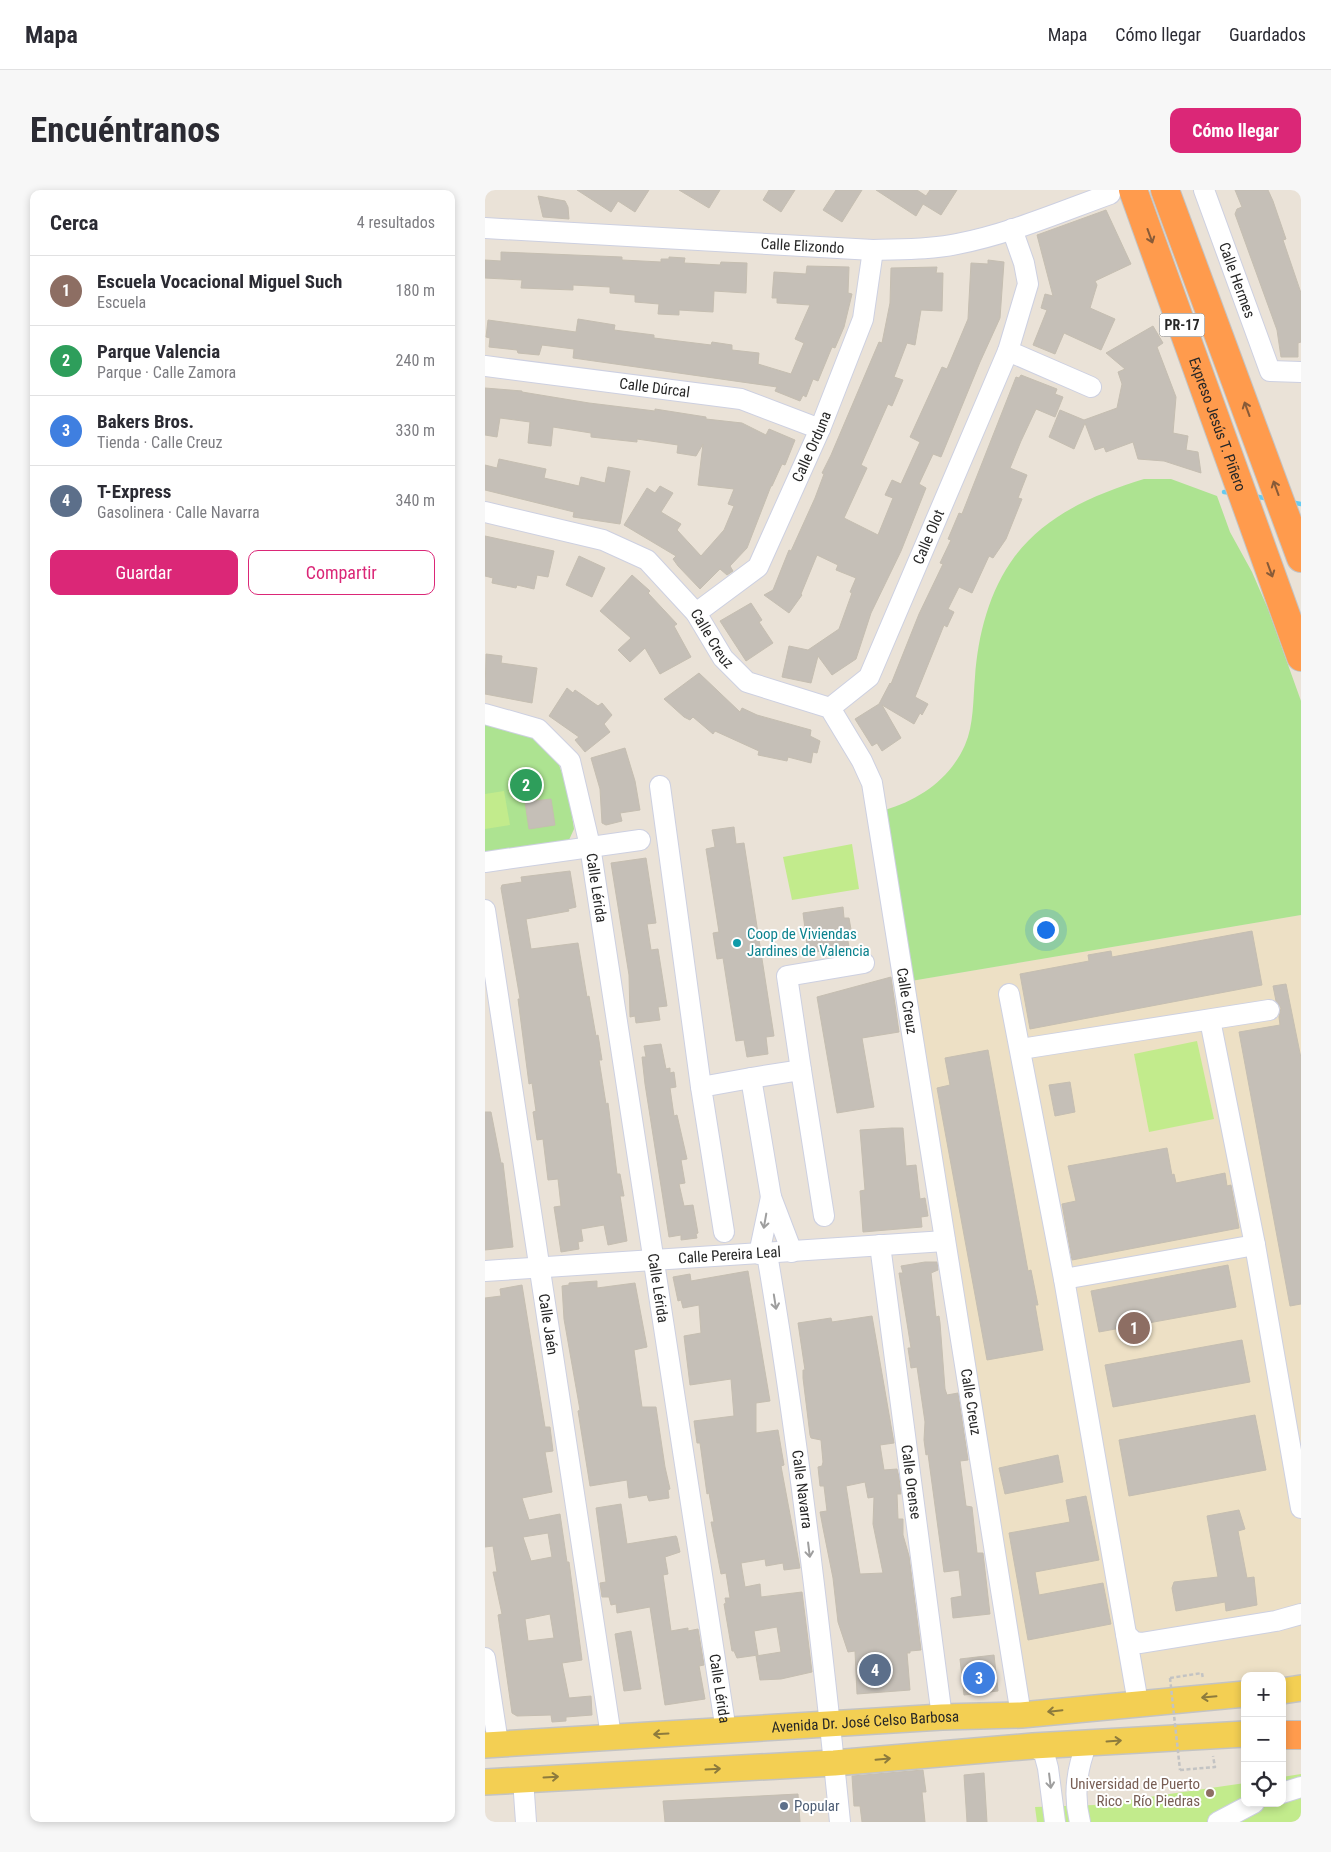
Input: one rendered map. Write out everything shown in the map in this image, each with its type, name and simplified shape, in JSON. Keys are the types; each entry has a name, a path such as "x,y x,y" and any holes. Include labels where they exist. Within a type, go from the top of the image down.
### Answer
{"highway":[{"name":"PR-17","path":"1165,190 1301,558"},
{"name":"Expreso Jesús T. Piñero","path":"1122,192 1230,459 1301,657"},
{"path":"1286,1734 1301,1735"}],"main road":[{"path":"1286,1690 1301,1688"},
{"name":"Avenida Dr. José Celso Barbosa","path":"492,1744 942,1717 1021,1715 1241,1694"},
{"path":"1286,1729 1301,1726"},
{"path":"485,1782 834,1764 1033,1746 1241,1734"}],"street":[{"name":"Calle Hermes","path":"1204,190 1270,371 1301,372"},
{"name":"Calle Elizondo","path":"485,228 873,250 919,249 955,245 1012,229 1122,192"},
{"name":"Calle Olot","path":"830,708 869,677 1008,351 1028,284 1024,263 1012,229"},
{"name":"Calle Orduna","path":"696,613 758,567 820,428 863,319 873,250"},
{"path":"1008,351 1091,386"},
{"name":"Calle Dúrcal","path":"485,366 741,399 820,428"},
{"name":"Calle Creuz","path":"485,512 603,540 647,560 696,613 723,658 747,682 830,708 862,761 874,788 1021,1715"},
{"name":"Calle Lérida","path":"485,714 539,728 569,761 590,846 726,1731"},
{"path":"660,786 701,1087 724,1232"},
{"path":"485,862 640,840"},
{"name":"Calle Jaén","path":"485,910 611,1736"},
{"path":"824,1216 787,976 865,963"},
{"path":"1009,994 1064,1279 1138,1703"},
{"path":"1021,1049 1269,1010"},
{"path":"1210,1020 1255,1245 1301,1508"},
{"path":"701,1087 801,1070"},
{"path":"751,1078 771,1197 792,1252"},
{"path":"763,1254 771,1197"},
{"name":"Calle Pereira Leal","path":"485,1271 945,1241"},
{"name":"Calle Orense","path":"880,1245 942,1717"},
{"path":"1064,1279 1255,1245"},
{"name":"Calle Navarra","path":"763,1254 782,1341 831,1725 840,1822"},
{"path":"1126,1634 1134,1642 1141,1643 1277,1620 1301,1614"},
{"path":"485,1658 492,1744"},
{"path":"1080,1822 1076,1802 1077,1781 1081,1757 1087,1743"},
{"path":"1033,1746 1044,1753 1055,1822"},
{"path":"523,1779 526,1822"},
{"path":"1286,1792 1301,1787"},
{"path":"1218,1822 1246,1807"}],"path":[{"path":"1202,1673 1170,1678 1180,1770 1215,1767"}],"shaded area":[{"path":"1301,915 1301,1677 1286,1680 1286,1672 1241,1672 1241,1683 1029,1706 911,981"}],"green space":[{"path":"1144,479 1171,479 1217,496 1230,532 1252,572 1268,609 1301,701 1301,915 911,981 885,810 898,806 921,794 942,778 959,757 968,737 972,720 979,645 986,614 998,584 1015,556 1042,528 1057,517 1108,491"},
{"path":"485,719 532,737 559,765 568,789 574,829 569,840 485,854"},
{"path":"504,791 510,825 485,829 485,794"},
{"path":"852,844 859,889 792,900 783,857"},
{"path":"1197,1041 1214,1119 1149,1132 1134,1054"},
{"name":"Universidad de Puerto Rico - Río Piedras","path":"1301,1774 1301,1822 1037,1822 1035,1807 1094,1805 1241,1784 1241,1807 1286,1807 1286,1776"}],"building":[{"path":"577,190 649,190 635,212 618,201 611,212"},
{"path":"679,190 720,190 709,208"},
{"path":"769,190 795,190 781,212 763,200"},
{"path":"836,190 862,190 842,222 823,210"},
{"path":"876,190 917,190 926,196 930,190 957,190 941,215 923,204 916,216"},
{"path":"1235,190 1268,190 1273,201 1286,239 1283,240 1301,293 1301,342 1298,343 1298,357 1281,357 1277,330 1235,214 1237,209 1242,207"},
{"path":"538,196 565,201 568,207 569,219 543,217"},
{"path":"1106,210 1131,264 1095,281 1097,285 1090,308 1115,319 1101,350 1064,333 1055,354 1033,345 1047,310 1041,308 1045,294 1053,296 1037,235"},
{"path":"501,252 622,257 622,260 661,262 661,259 669,259 669,257 685,258 684,263 720,265 721,262 747,263 746,293 714,291 713,312 679,310 679,315 658,314 659,304 635,302 635,295 610,293 610,287 573,285 573,290 521,288 522,280 485,278 485,260 501,261"},
{"path":"988,260 1004,262 1000,318 941,457 933,454 919,484 926,488 901,551 871,613 856,659 832,675 818,656 811,683 782,677 789,646 808,650 839,629 856,578 836,570 838,565 817,555 802,595 789,613 764,595 773,590 789,550 791,551 815,498 824,474 822,473 879,342 882,343 890,303 891,268 937,267 936,273 943,273 942,311 921,310 915,345 907,343 894,377 903,380 892,406 888,404 861,465 867,468 844,518 878,535 893,498 885,495 892,480 901,484 920,442 910,437 942,367 947,369 968,319 971,263 988,264"},
{"path":"807,266 849,267 848,293 852,294 844,327 835,348 832,347 818,381 813,379 806,397 803,395 800,401 775,391 777,387 573,358 574,349 542,345 539,355 518,353 517,350 489,347 490,338 486,337 488,320 576,332 578,319 615,325 614,330 654,335 654,338 711,345 712,342 732,345 732,350 759,353 758,364 791,374 804,343 795,339 810,305 777,303 777,298 772,298 774,272 806,274"},
{"path":"1153,326 1163,343 1157,347 1176,397 1173,433 1188,436 1186,450 1198,452 1201,473 1164,461 1138,459 1133,442 1106,452 1104,447 1095,450 1085,423 1074,449 1049,437 1060,410 1084,420 1117,408 1122,384 1118,372 1125,369 1106,353"},
{"path":"1021,375 1057,389 1055,394 1063,397 1055,417 1036,409 1021,441 1010,468 1027,475 1018,498 1022,499 1006,539 993,558 989,556 972,593 959,587 948,609 954,612 947,627 944,625 915,697 928,704 922,715 920,713 914,724 882,705 901,738 882,751 877,743 872,746 855,719 879,704 891,684 919,614 943,564 940,563 951,540 948,539 959,513 962,514 1016,377 1019,378"},
{"path":"485,388 522,391 589,403 655,411 655,409 706,417 706,419 742,423 766,435 769,429 795,440 785,465 782,464 771,486 747,548 730,566 733,571 727,575 720,569 700,589 678,566 673,559 676,556 624,525 647,488 655,493 660,486 673,493 661,512 681,524 677,530 701,556 724,530 734,506 728,504 734,489 698,485 703,444 696,456 677,453 678,445 637,439 637,442 591,437 591,433 553,427 551,446 528,443 530,422 500,418 497,437 485,435"},
{"path":"499,459 546,469 544,478 579,486 581,477 605,483 608,467 630,471 620,524 573,517 574,512 485,490 485,465 497,468"},
{"path":"485,536 554,551 548,577 537,575 534,589 517,585 516,588 492,583 493,578 485,576"},
{"path":"579,556 605,568 592,597 566,585"},
{"path":"632,575 650,591 648,593 677,624 674,626 691,657 660,674 645,648 630,662 618,650 631,638 600,611"},
{"path":"751,603 762,620 759,622 773,643 746,661 720,621"},
{"path":"486,654 502,656 501,663 537,668 532,703 485,694"},
{"path":"699,673 740,712 742,708 757,715 811,730 810,736 820,741 817,753 813,752 811,763 788,757 787,761 758,755 759,751 715,731 713,734 693,717 690,720 684,717 664,699"},
{"path":"567,688 573,693 575,690 598,706 602,703 612,715 604,724 610,732 585,752 575,740 579,737 549,716"},
{"path":"625,748 635,781 640,810 620,813 622,821 606,825 602,823 600,789 591,758"},
{"path":"551,799 555,825 529,829 525,802"},
{"name":"Coop de Viviendas Jardines de Valencia","path":"734,827 736,844 744,843 774,1036 766,1037 768,1054 747,1057 744,1040 736,1041 723,958 717,959 713,933 719,932 706,849 715,847 712,830"},
{"path":"646,858 656,923 647,924 651,950 658,949 667,1006 658,1007 660,1020 636,1023 635,1016 630,1017 629,975 611,863"},
{"path":"570,871 576,907 568,909 569,911 526,919 531,949 578,943 587,997 589,996 596,1036 598,1035 602,1060 599,1060 606,1104 608,1103 617,1174 620,1174 624,1196 620,1196 627,1241 608,1245 604,1225 581,1229 583,1241 578,1242 579,1249 561,1252 554,1207 561,1206 558,1179 548,1180 543,1139 537,1140 533,1112 536,1111 532,1083 529,1084 518,999 520,999 501,888 502,885 522,882 521,877"},
{"path":"843,907 844,918 849,918 852,935 847,935 849,947 808,953 803,913"},
{"path":"1252,931 1262,985 1030,1029 1020,974 1089,961 1088,955 1111,951 1112,957"},
{"path":"891,977 899,1032 862,1038 874,1107 837,1113 817,997"},
{"path":"1286,984 1301,1058 1301,1304 1290,1306 1239,1032 1280,1025 1281,1008 1276,1001 1273,986"},
{"path":"661,1044 666,1069 670,1068 670,1073 674,1072 676,1087 670,1088 674,1116 677,1115 687,1159 681,1160 685,1183 679,1184 684,1206 693,1205 698,1233 696,1234 697,1238 681,1240 681,1235 669,1237 642,1057 646,1057 644,1046"},
{"path":"988,1050 1028,1271 1031,1270 1038,1305 1035,1305 1043,1350 987,1360 937,1088 950,1085 945,1058"},
{"path":"1070,1082 1075,1112 1055,1116 1049,1085"},
{"path":"485,1112 491,1112 501,1163 503,1163 513,1247 485,1250"},
{"path":"903,1128 906,1166 916,1165 920,1199 925,1198 928,1216 921,1217 922,1227 863,1232 860,1191 865,1190 860,1130"},
{"path":"1167,1148 1172,1175 1174,1174 1176,1183 1225,1173 1227,1186 1231,1185 1239,1228 1072,1260 1062,1204 1076,1201 1068,1166"},
{"path":"937,1262 938,1270 931,1273 936,1317 939,1316 940,1323 945,1389 947,1395 958,1393 968,1460 960,1461 966,1506 972,1507 977,1553 983,1553 990,1614 953,1618 951,1598 962,1596 959,1570 944,1572 928,1454 926,1455 924,1440 925,1422 917,1367 911,1368 908,1348 911,1348 899,1273 903,1273 901,1266"},
{"path":"1228,1265 1236,1307 1099,1332 1091,1291"},
{"path":"748,1271 770,1401 756,1403 756,1433 778,1430 784,1465 781,1466 800,1568 784,1570 783,1563 766,1566 765,1559 741,1563 745,1587 760,1584 761,1597 802,1592 812,1672 781,1679 760,1680 756,1656 781,1652 777,1627 754,1631 758,1655 737,1658 734,1651 732,1651 724,1604 726,1603 725,1598 730,1598 726,1573 721,1574 711,1522 714,1522 709,1493 707,1494 700,1443 697,1443 694,1421 734,1416 731,1379 690,1385 684,1336 701,1333 699,1305 683,1308 681,1300 678,1301 673,1277 690,1274 691,1281"},
{"path":"597,1281 597,1288 635,1283 647,1347 634,1350 642,1407 656,1407 670,1489 668,1490 669,1498 649,1501 647,1495 629,1498 627,1480 590,1486 578,1411 580,1410 564,1319 562,1286 569,1285 569,1283"},
{"path":"522,1285 545,1427 550,1427 553,1451 545,1452 552,1492 522,1498 529,1520 560,1514 567,1562 569,1562 582,1660 562,1663 569,1698 591,1696 592,1715 566,1717 566,1721 552,1722 551,1715 517,1716 512,1713 498,1615 502,1614 493,1572 497,1572 493,1546 485,1547 485,1298 501,1296 500,1289","holes":["548,1533 552,1557 531,1561 523,1537","550,1614 554,1638 528,1641 525,1619"]},
{"path":"872,1316 894,1443 880,1445 884,1470 897,1469 899,1477 901,1494 897,1494 898,1519 903,1519 903,1535 909,1556 921,1650 907,1653 910,1690 857,1694 855,1651 848,1652 838,1622 833,1578 820,1512 827,1511 824,1486 820,1486 818,1467 822,1466 823,1462 821,1440 811,1438 810,1435 803,1378 803,1370 805,1370 798,1323 831,1318 832,1322","holes":["865,1482 868,1498 874,1497 873,1524 883,1573 860,1574 846,1486"]},
{"path":"1242,1340 1250,1382 1113,1407 1105,1365"},
{"path":"1255,1415 1266,1470 1129,1496 1119,1440"},
{"path":"1058,1455 1063,1482 1005,1494 999,1468"},
{"path":"1086,1496 1099,1560 1035,1572 1039,1595 1103,1583 1111,1624 1028,1640 1009,1533 1070,1522 1066,1500"},
{"path":"621,1504 627,1544 676,1536 677,1538 680,1552 665,1557 668,1574 663,1575 671,1631 688,1628 688,1631 698,1629 704,1665 699,1666 705,1699 665,1705 650,1607 617,1613 616,1604 611,1605 609,1597 602,1597 600,1583 606,1582 596,1508"},
{"path":"1239,1510 1245,1529 1238,1531 1247,1578 1254,1577 1257,1605 1226,1611 1225,1602 1176,1611 1172,1588 1174,1582 1218,1577 1207,1516"},
{"path":"631,1631 641,1689 624,1691 615,1634"},
{"path":"994,1655 998,1691 964,1695 960,1659"},
{"path":"923,1770 926,1792 922,1792 925,1822 862,1822 860,1806 854,1806 852,1776"},
{"path":"984,1773 987,1822 967,1822 964,1775"},
{"path":"798,1794 800,1822 665,1822 663,1801"}],"waterway":[{"path":"1224,492 1233,493"},
{"path":"1253,496 1270,499"},
{"path":"1290,502 1301,504"}],"place":[{"name":"Parque Valencia","path":"526,785"},
{"name":"Coop de Viviendas Jardines de Valencia","path":"737,943"},
{"name":"Escuela Vocacional Miguel Such","path":"1134,1328"},
{"name":"T-Express","path":"875,1670"},
{"name":"Bakers Bros.","path":"979,1678"},
{"name":"Universidad de Puerto Rico - Río Piedras","path":"1210,1793"},
{"name":"Popular","path":"784,1806"}]}
